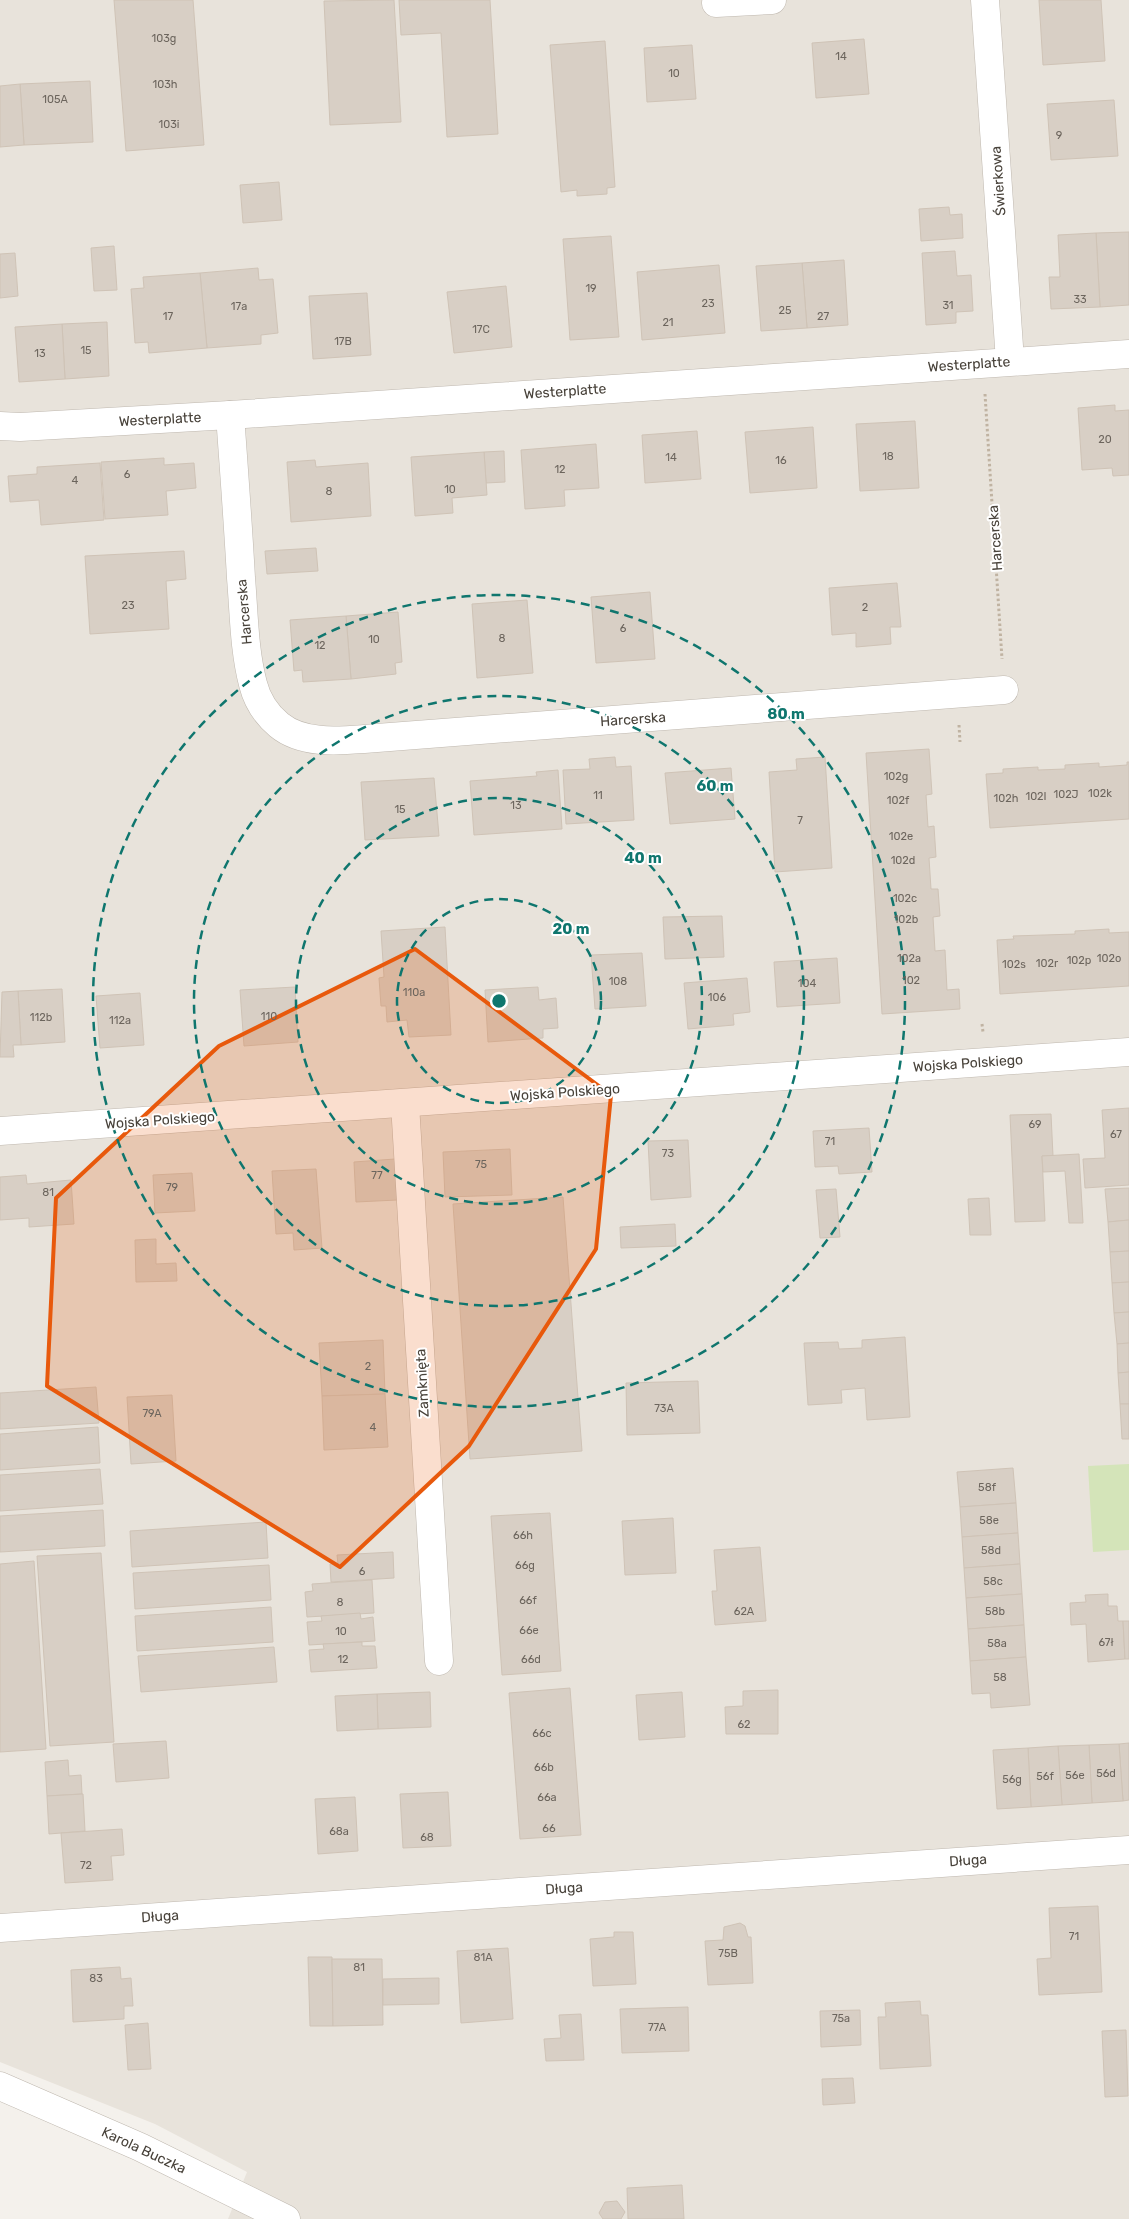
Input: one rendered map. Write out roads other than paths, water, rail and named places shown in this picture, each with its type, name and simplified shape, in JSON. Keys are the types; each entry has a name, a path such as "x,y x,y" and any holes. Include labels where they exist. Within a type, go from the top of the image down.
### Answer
{"street":[{"path":"716,3 772,0"},
{"name":"Świerkowa","path":"985,0 1010,361"},
{"name":"Westerplatte","path":"0,426 20,427 230,415 1129,354"},
{"name":"Harcerska","path":"230,415 244,624 253,686 268,714 280,726 296,734 316,739 364,739 1004,690"},
{"name":"Wojska Polskiego","path":"0,1131 1129,1052"},
{"name":"Zamknięta","path":"405,1104 439,1661"},
{"name":"Długa","path":"0,1928 1129,1850"},
{"name":"Karola Buczka","path":"0,2086 140,2147 286,2219"}]}
